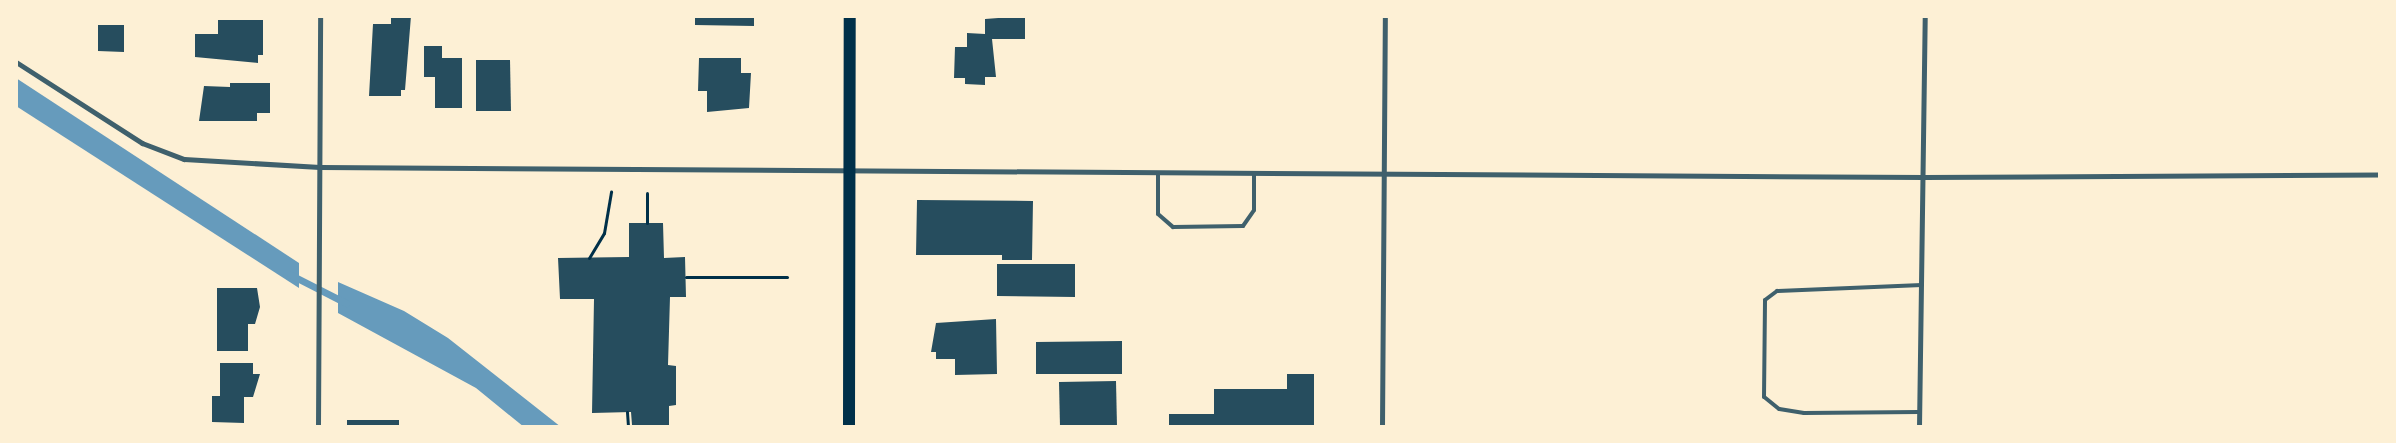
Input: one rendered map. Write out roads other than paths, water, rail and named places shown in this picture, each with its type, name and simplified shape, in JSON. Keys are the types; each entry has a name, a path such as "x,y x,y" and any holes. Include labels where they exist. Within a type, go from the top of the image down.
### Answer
{"main road":[{"path":"849,427 850,16"}],"street":[{"path":"318,427 320,16"},
{"path":"1382,427 1385,16"},
{"path":"1919,427 1925,16"},
{"path":"16,62 142,143 184,159 320,167 1924,177 2380,174"}],"lane":[{"path":"1158,173 1158,214 1173,227 1243,226 1254,210 1254,174"},
{"path":"1919,412 1804,413 1779,409 1764,397 1765,300 1777,291 1922,285"}],"water":[{"path":"16,78 299,263 299,288 16,106"},
{"path":"338,282 404,311 448,338 561,427 524,427 476,388 338,313"}],"waterway":[{"path":"291,275 346,303"}]}
